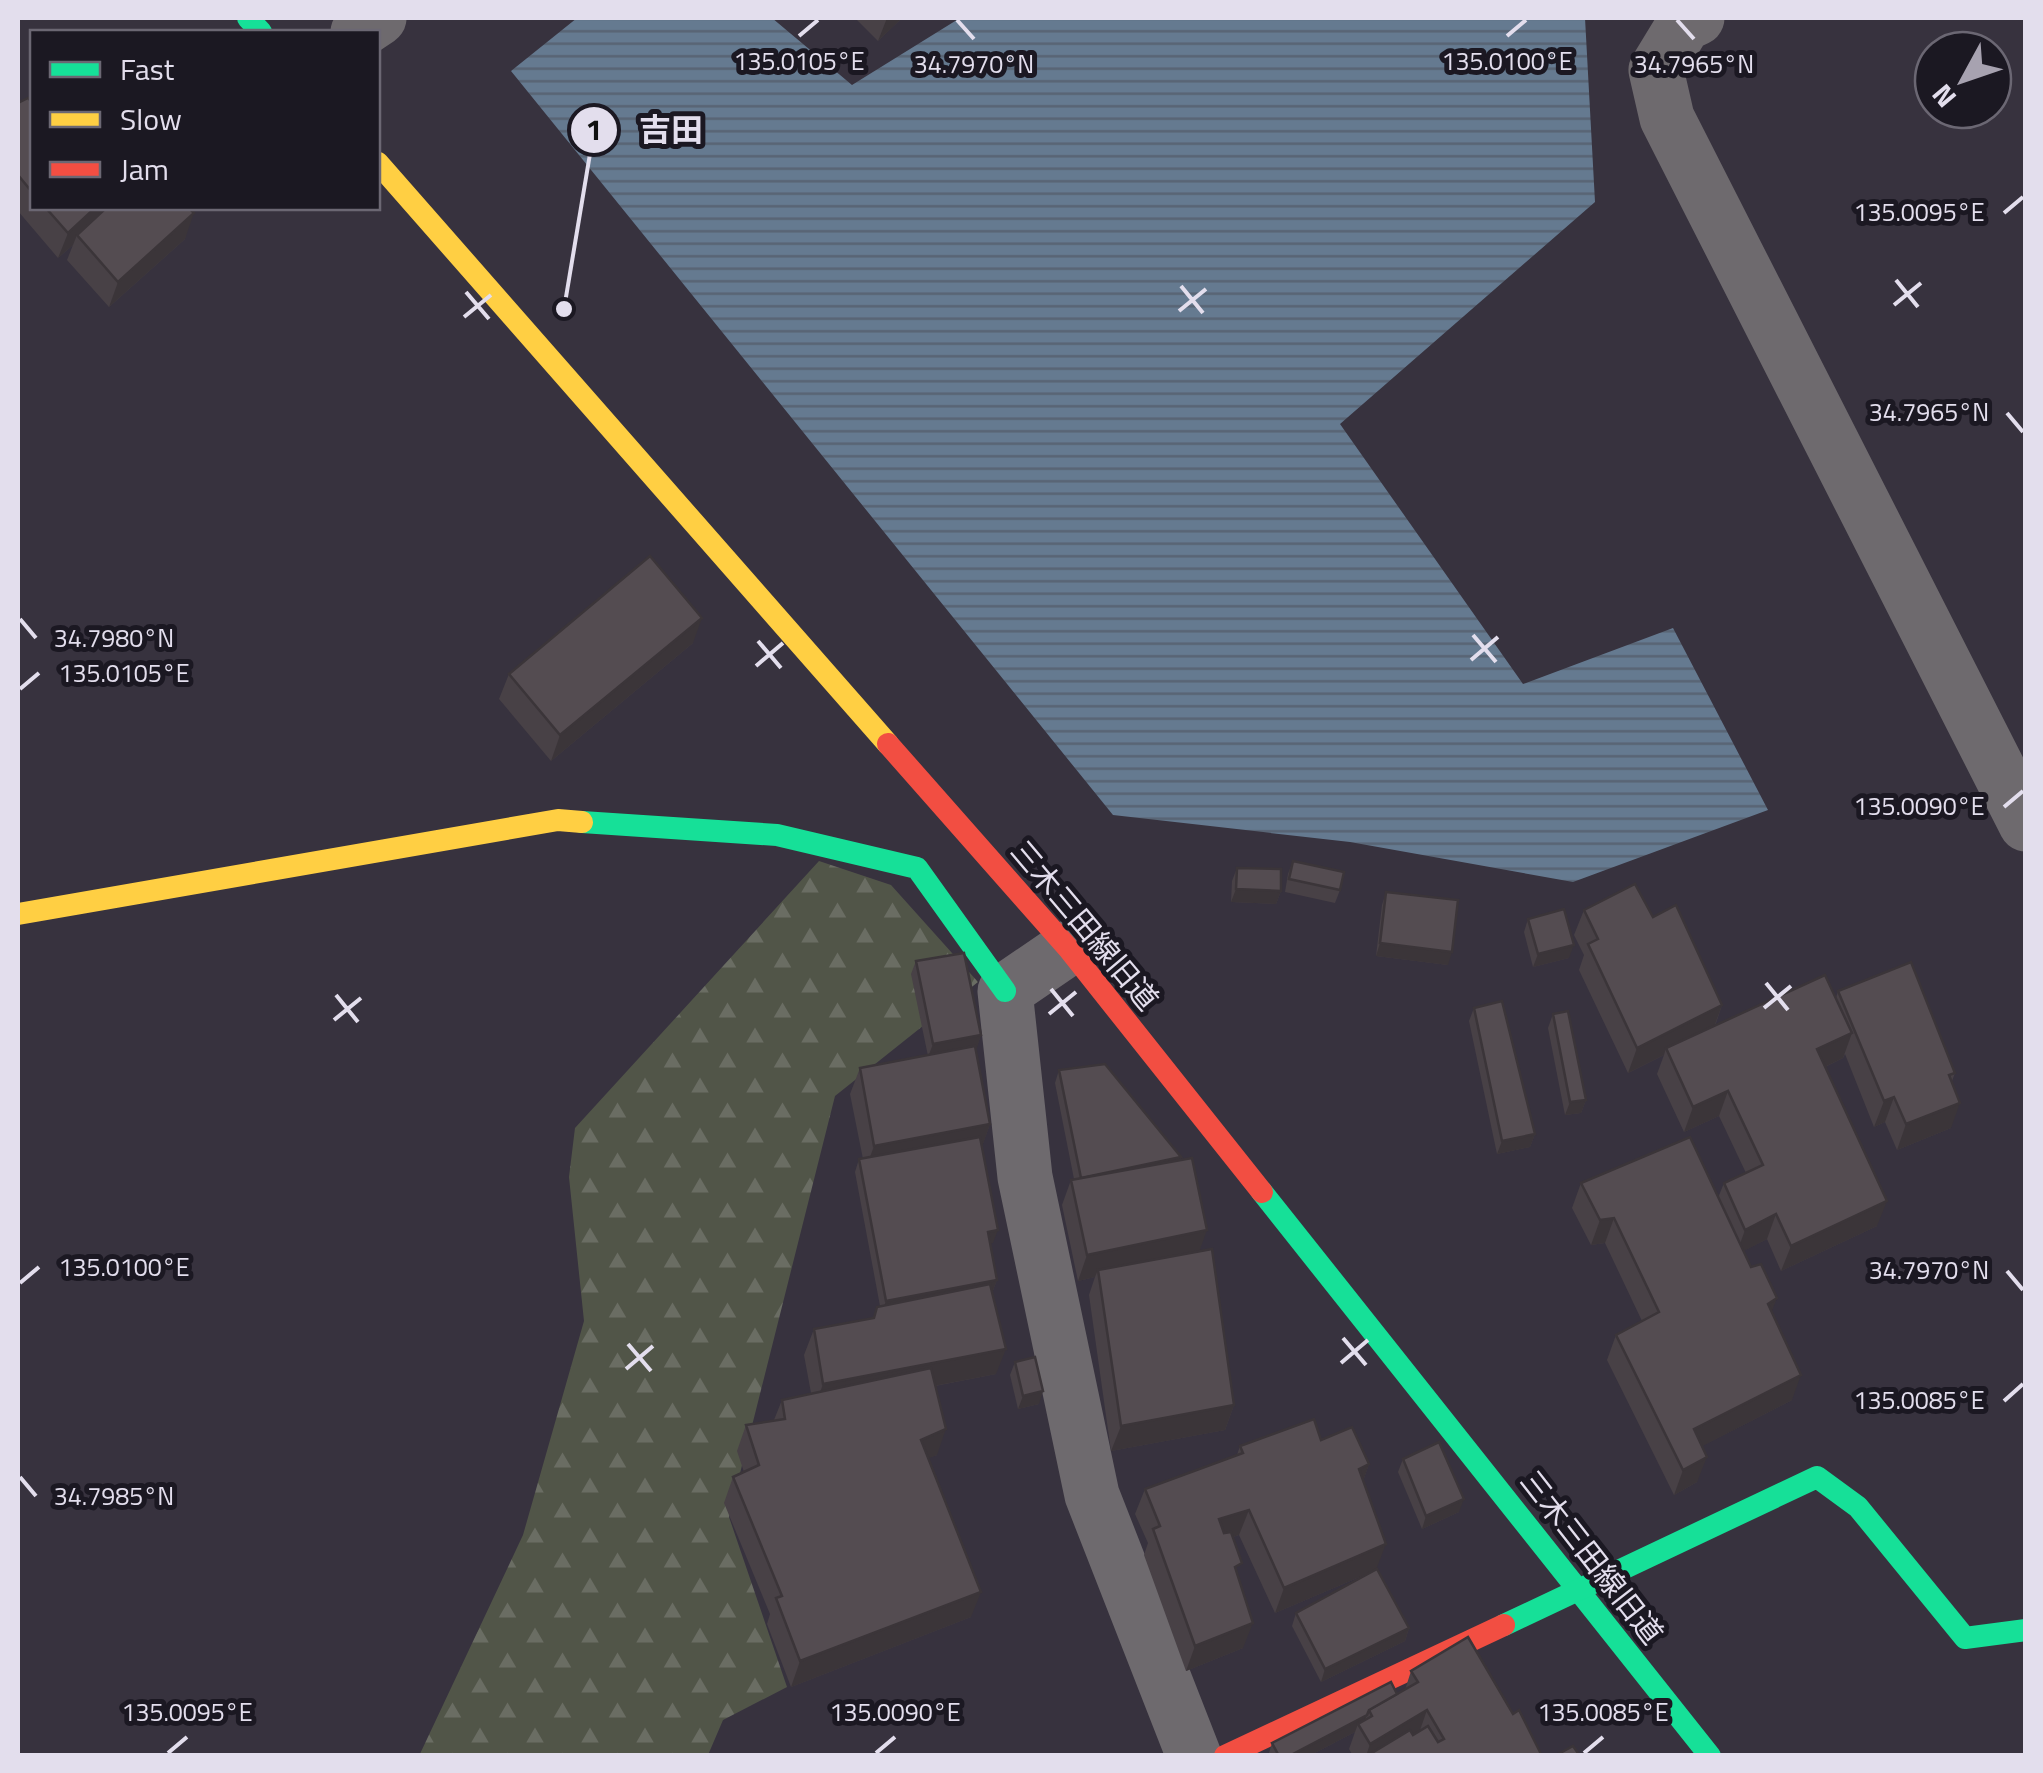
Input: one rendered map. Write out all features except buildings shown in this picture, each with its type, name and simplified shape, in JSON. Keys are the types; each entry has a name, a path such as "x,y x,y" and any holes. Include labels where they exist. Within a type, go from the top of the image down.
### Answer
{"street":[{"path":"1698,18 1684,24 1656,70 1667,118 2026,824"},
{"name":"三木三田線旧道","path":"380,165 1068,948 1710,1756"},
{"path":"18,914 558,820 777,835 917,868 1005,992 1025,1176 1092,1495 1194,1756"},
{"path":"1005,992 1068,948"},
{"path":"1225,1756 1818,1477 1858,1507 1965,1638 2026,1630"}],"green space":[{"path":"819,861 891,885 978,982 835,1096 729,1517 787,1687 723,1720 708,1755 419,1756 523,1535 584,1321 569,1177 575,1128"}],"water":[{"path":"577,18 772,18 852,85 960,18 1585,18 1595,202 1340,424 1523,684 1673,628 1768,810 1573,882 1350,842 1113,815 511,71"}],"traffic: fast":[{"path":"248,18 259,30"},
{"path":"582,822 777,835 917,868 1005,991"},
{"path":"1262,1192 1710,1756"},
{"path":"1504,1625 1817,1477 1858,1507 1965,1638 2026,1630"}],"traffic: slow":[{"path":"380,165 888,744"},
{"path":"18,914 558,820 582,822"}],"traffic: jam":[{"path":"888,744 1068,948 1262,1192"},
{"path":"1225,1756 1504,1625"}],"place":[{"name":"吉田","path":"564,309"}]}
